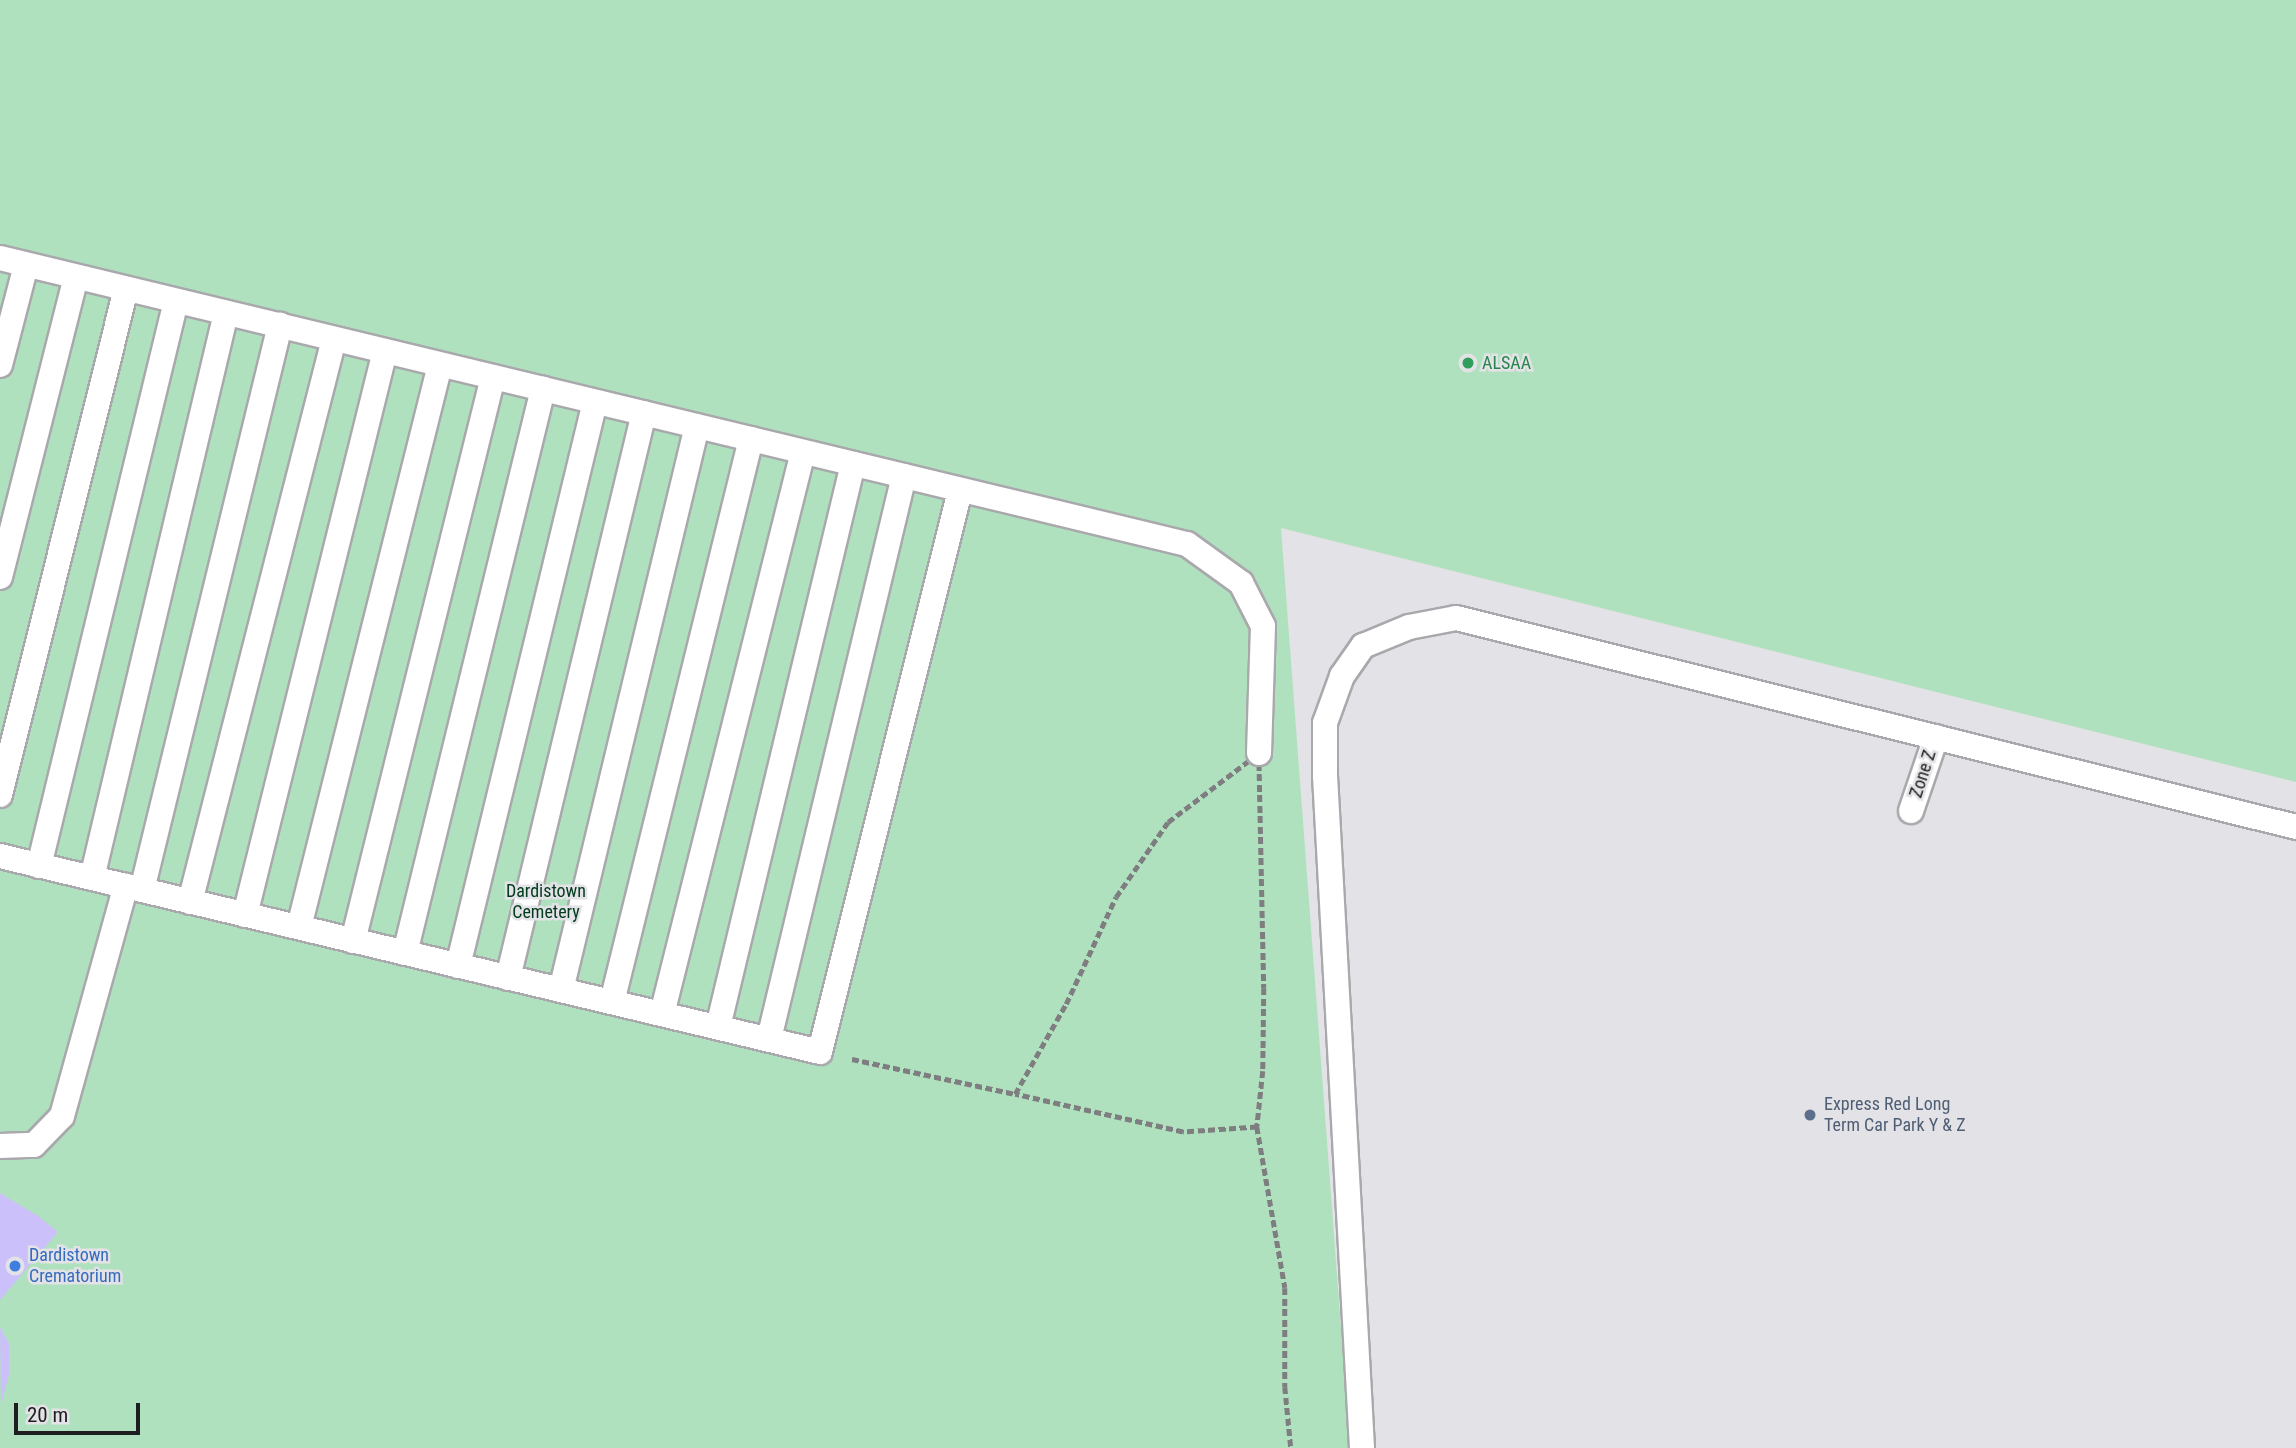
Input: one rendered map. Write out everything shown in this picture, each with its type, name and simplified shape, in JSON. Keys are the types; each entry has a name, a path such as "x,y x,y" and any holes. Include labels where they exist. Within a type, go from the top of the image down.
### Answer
{"lane":[{"path":"0,258 1187,544 1241,583 1263,626 1259,753"},
{"path":"0,365 26,265"},
{"path":"0,578 76,277"},
{"path":"0,795 127,289"},
{"path":"39,866 176,301"},
{"path":"92,878 226,313"},
{"path":"0,1146 34,1145 62,1115 134,888 280,325"},
{"path":"190,902 334,339"},
{"path":"245,915 385,351"},
{"path":"299,928 440,365"},
{"path":"353,941 493,377"},
{"path":"405,953 542,389"},
{"path":"458,966 595,402"},
{"path":"508,978 644,414"},
{"path":"561,990 697,426"},
{"path":"611,1002 751,439"},
{"path":"663,1014 803,452"},
{"path":"718,1027 853,464"},
{"path":"769,1039 904,476"},
{"path":"0,856 820,1052 960,490"},
{"path":"1362,1448 1325,776 1325,723 1342,676 1363,646 1409,627 1456,618 2296,827"},
{"name":"Zone Z","path":"1911,811 1936,737"}],"path":[{"path":"1015,1094 1066,1004 1116,897 1168,822 1259,753"},
{"path":"1259,753 1264,988 1263,1072 1256,1127 1285,1288 1285,1387 1291,1448"},
{"path":"846,1058 1183,1132 1256,1127"}],"green space":[{"name":"Dardistown Cemetery","path":"0,0 2296,0 2296,782 1281,528 1350,1448 0,1448"}],"building":[{"name":"Dardistown Crematorium","path":"0,1193 38,1216 58,1232 0,1300"},
{"name":"Dardistown Crematorium","path":"0,1327 9,1344 9,1374 1,1406"}],"place":[{"name":"ALSAA","path":"1468,363"},
{"name":"Express Red Long Term Car Park Y & Z","path":"1810,1115"},
{"name":"Dardistown Crematorium","path":"15,1266"}]}
